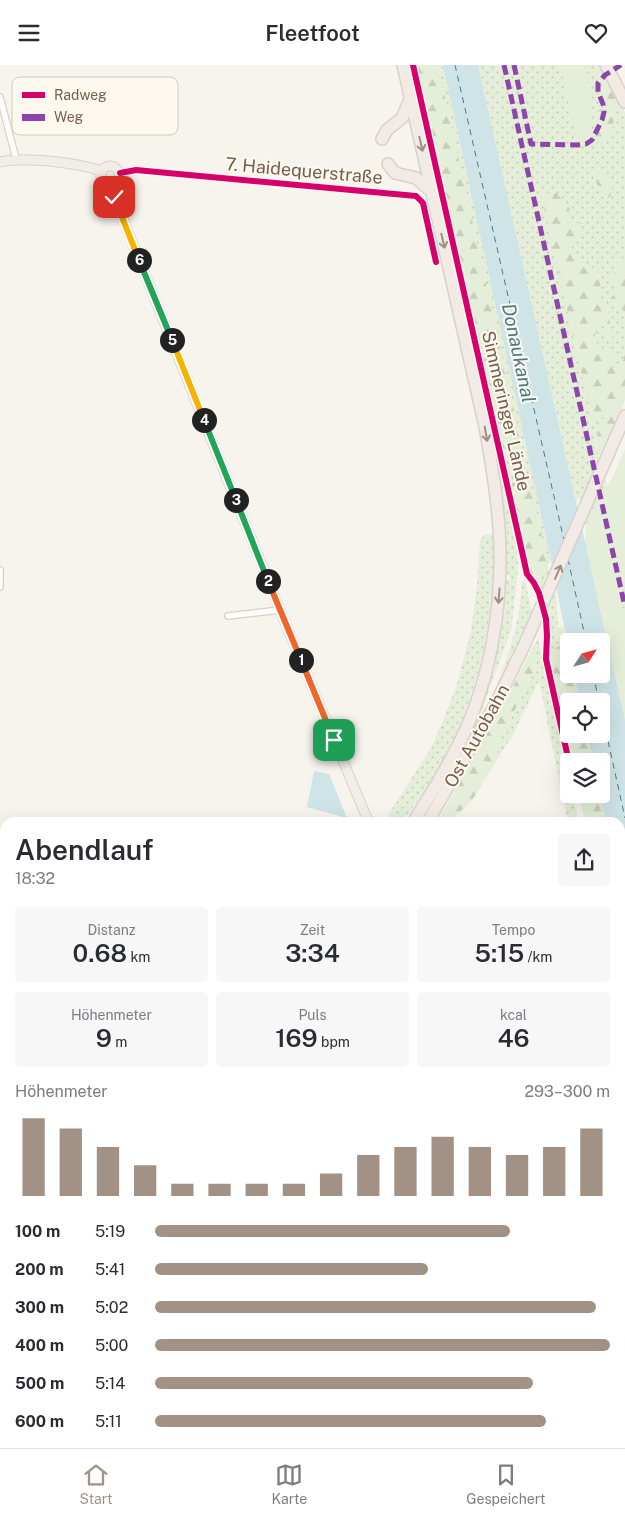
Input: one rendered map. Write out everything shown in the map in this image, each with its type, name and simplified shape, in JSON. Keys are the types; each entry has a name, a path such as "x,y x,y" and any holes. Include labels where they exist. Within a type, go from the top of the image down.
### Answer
{"highway":[{"name":"Ost Autobahn","path":"404,65 486,436 495,484 500,568 498,610 492,647 474,709 453,756 417,817"},
{"path":"606,65 625,102"},
{"path":"382,139 386,126 402,118 411,97"},
{"path":"388,164 395,173 416,178 433,194"},
{"name":"Ost Autobahn","path":"431,817 487,721 523,648 608,459 625,416"}],"main road":[{"name":"7. Haidequerstraße","path":"0,162 16,159 75,165 102,171 111,165 117,168 120,173"},
{"path":"102,171 102,179 108,184 117,181 120,173"},
{"path":"112,184 114,197 280,610 366,817"}],"street":[{"path":"0,97 16,159"},
{"name":"7. Haidequerstraße","path":"120,173 136,170 416,196 422,203 436,262"},
{"path":"0,570 0,587"},
{"path":"228,616 280,610"}],"green space":[{"path":"417,65 438,65 527,469 514,466 502,447"},
{"path":"438,65 443,65 551,560 547,564 531,484 524,476 520,489 509,478 502,447 510,462 519,470 527,469"},
{"path":"478,65 593,65 598,75 604,107 619,99 625,113 625,354 620,371 607,367 610,352 599,347 594,337 600,324 604,326 610,343 598,305 601,275 572,252 572,245 556,193 593,419 608,416 597,433 595,443 607,485 611,514 625,720 610,645 610,633 608,633 579,497 576,501"},
{"path":"560,65 587,65 591,137 576,140"},
{"path":"593,65 601,65 619,99 611,133 595,145 595,113 604,107 598,75"},
{"path":"604,168 614,182 610,197 604,199 592,173"},
{"path":"549,192 556,193 570,209 564,222 582,223 580,240 572,245 572,252 601,275 598,305 607,306 613,340 610,343 604,340 604,326 600,324 594,337 599,347 610,352 617,352 617,360 608,367 620,371 625,354 625,399 620,414 599,456 596,439 607,416 592,420 542,197"},
{"path":"443,218 515,537 518,563 511,630 474,732 422,817 460,751 504,581 511,579 508,575 505,575 504,558"},
{"path":"617,261 625,263 625,313 621,307 611,304 609,300 617,292 609,276 616,272"},
{"path":"625,449 625,720 610,653 610,633 605,633 585,542 586,526 602,490 611,481"},
{"path":"524,475 531,484 549,570 534,578 529,569 509,478 520,488"},
{"path":"493,534 495,573 493,573 492,597 485,645 472,691 445,758 430,782 406,817 389,817 388,815 431,748 457,684 471,631 480,541 484,535"},
{"path":"549,570 556,595 558,627 555,630 560,645 548,655 549,635 547,616 534,578"},
{"path":"525,580 532,614 488,707 511,646 518,616 522,582"},
{"path":"558,627 563,627 564,633 560,633 560,643 554,638 555,630"},
{"path":"538,638 563,753 560,753 560,783 539,681 513,735 500,755 495,750 537,666 531,651"},
{"path":"560,645 560,683 576,683 578,693 560,693 560,708 548,655"},
{"path":"531,651 537,665 495,750 500,755 471,802 454,817 440,817 508,696"},
{"path":"568,743 589,743 591,753 570,753"},
{"path":"564,803 574,803 578,817 567,817"},
{"path":"581,803 602,803 605,817 584,817"}],"water":[{"name":"Donaukanal","path":"443,65 478,65 605,633 565,633"},
{"name":"Donaukanal","path":"610,653 625,720 625,817 605,817 602,803 610,803 610,753 591,753 589,743 610,743 610,693 578,693 576,683 610,683"},
{"path":"314,771 329,774 347,817 343,817 307,807"}],"ferry route":[{"path":"455,65 564,540"},
{"path":"568,559 584,633"},
{"path":"595,683 597,693"},
{"path":"608,743 625,817"}],"marked path":[{"path":"504,65 625,607"},
{"path":"514,65 531,144 577,145 586,144 592,140 602,120 604,112 598,92 598,83 605,75 621,65"}],"cycle path":[{"name":"Simmeringer Lände","path":"413,65 527,574 539,593 546,619 546,659 567,753"},
{"path":"120,173 136,170 416,196 423,203 436,262"}],"route":[{"path":"114,197 334,740"}]}
